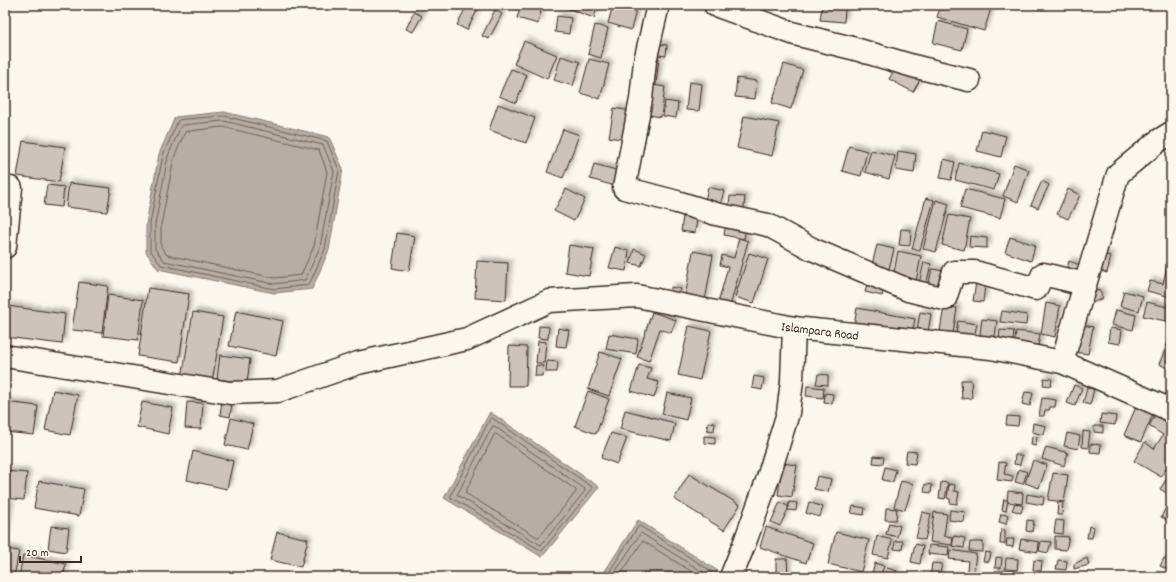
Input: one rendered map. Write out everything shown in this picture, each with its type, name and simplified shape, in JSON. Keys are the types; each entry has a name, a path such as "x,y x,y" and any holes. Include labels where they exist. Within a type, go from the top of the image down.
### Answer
{"street":[{"path":"658,5 645,61 641,99 624,188 716,214 768,225 812,249 908,290 945,299 954,272 975,272 1036,289 1043,274 1085,284"},
{"path":"715,5 795,34 970,80"},
{"path":"1062,362 1118,174 1158,141 1171,133"},
{"path":"5,247 8,187"},
{"name":"Islampara Road","path":"5,356 230,393 278,391 358,363 467,339 549,301 637,296 794,328 992,348 1062,362 1171,411"},
{"path":"731,577 768,478 788,413 792,381 794,328"}],"water":[{"path":"224,112 329,137 343,169 329,250 312,289 274,293 158,269 146,252 146,224 159,154 175,117"},
{"path":"490,412 599,487 542,557 444,498"},
{"path":"638,520 718,571 715,577 601,577"}],"building":[{"path":"467,5 480,5 467,30 457,25"},
{"path":"521,5 542,6 538,24 517,18"},
{"path":"558,5 591,5 597,7 594,18"},
{"path":"613,5 636,10 631,30 608,23"},
{"path":"941,5 992,5 984,31 937,17"},
{"path":"822,7 845,9 844,22 820,20"},
{"path":"495,10 502,14 489,39 482,36"},
{"path":"414,12 422,16 413,32 406,29"},
{"path":"557,16 571,18 569,34 555,32"},
{"path":"938,21 967,29 962,50 933,43"},
{"path":"595,25 608,28 601,58 588,54"},
{"path":"524,41 557,55 547,79 514,64"},
{"path":"653,44 667,45 666,56 651,54"},
{"path":"561,56 580,62 573,86 554,80"},
{"path":"648,57 659,58 656,85 644,84"},
{"path":"589,59 609,64 600,99 580,93"},
{"path":"784,64 803,70 791,109 772,103"},
{"path":"897,65 921,78 913,92 889,79"},
{"path":"511,69 527,75 516,103 499,96"},
{"path":"737,78 757,81 755,99 735,97"},
{"path":"689,82 702,84 699,111 686,110"},
{"path":"647,84 665,87 661,117 643,114"},
{"path":"665,101 678,103 676,118 663,116"},
{"path":"498,104 535,118 526,143 489,130"},
{"path":"614,108 636,112 631,141 609,137"},
{"path":"744,116 779,123 772,156 737,148"},
{"path":"563,129 579,135 563,178 547,172"},
{"path":"982,130 1006,136 1001,157 977,151"},
{"path":"23,141 65,147 59,182 17,176"},
{"path":"849,146 867,151 861,176 842,171"},
{"path":"871,150 895,156 889,179 865,172"},
{"path":"898,151 916,154 914,173 896,170"},
{"path":"944,159 955,162 951,180 940,178"},
{"path":"959,163 999,174 994,190 955,180"},
{"path":"594,164 623,172 619,187 590,179"},
{"path":"1014,164 1029,170 1018,202 1003,196"},
{"path":"1042,181 1049,185 1038,208 1031,205"},
{"path":"69,183 111,188 107,212 66,207"},
{"path":"47,185 64,187 62,207 44,205"},
{"path":"708,187 724,191 719,209 704,206"},
{"path":"566,189 585,199 574,221 554,211"},
{"path":"965,189 1005,199 1000,218 960,208"},
{"path":"1068,189 1080,195 1068,219 1057,214"},
{"path":"730,196 745,197 743,215 728,213"},
{"path":"926,198 934,200 920,250 912,249"},
{"path":"936,200 949,204 936,252 923,249"},
{"path":"684,209 698,211 695,233 681,231"},
{"path":"949,215 970,219 964,250 942,245"},
{"path":"727,218 747,222 744,239 724,235"},
{"path":"901,229 911,230 910,246 899,245"},
{"path":"397,233 415,236 409,271 392,268"},
{"path":"970,236 987,238 987,248 969,247"},
{"path":"1010,237 1035,245 1031,261 1005,252"},
{"path":"739,238 748,241 729,310 717,307 728,267 720,265 722,255 734,258"},
{"path":"569,245 594,249 589,276 565,272"},
{"path":"877,245 894,249 882,296 865,292"},
{"path":"615,247 629,251 626,271 609,268"},
{"path":"634,249 646,254 641,266 630,263"},
{"path":"693,251 713,255 705,301 685,297"},
{"path":"898,251 921,256 915,287 892,283"},
{"path":"749,253 768,259 754,303 735,297"},
{"path":"1101,254 1111,256 1107,273 1097,270"},
{"path":"477,261 508,263 506,300 475,298"},
{"path":"1069,261 1085,267 1076,296 1060,291"},
{"path":"924,262 931,264 924,294 917,292"},
{"path":"1167,265 1171,266 1171,297 1147,291 1150,281 1163,284"},
{"path":"932,269 944,271 940,294 927,291"},
{"path":"977,276 986,277 983,302 973,301"},
{"path":"79,282 108,286 102,333 72,330"},
{"path":"671,287 681,289 679,297 670,296"},
{"path":"148,288 189,294 179,362 138,356"},
{"path":"1099,290 1103,298 1088,305 1084,297"},
{"path":"1124,291 1143,296 1139,311 1120,306"},
{"path":"108,295 143,300 138,340 103,336"},
{"path":"1147,302 1171,308 1170,322 1143,316"},
{"path":"1046,303 1060,306 1055,337 1041,334"},
{"path":"7,306 65,314 62,344 5,337"},
{"path":"944,306 957,308 952,340 939,337"},
{"path":"857,308 915,319 910,343 853,332"},
{"path":"1116,310 1136,315 1133,330 1112,325"},
{"path":"236,311 283,321 276,356 229,346"},
{"path":"1002,311 1027,315 1026,325 1000,322"},
{"path":"193,312 223,317 212,382 182,377"},
{"path":"652,312 676,320 671,333 660,329 649,361 637,357"},
{"path":"920,312 931,314 928,332 917,330"},
{"path":"982,319 997,321 994,343 979,341"},
{"path":"958,321 977,324 973,342 955,339"},
{"path":"1078,324 1093,327 1088,354 1073,352"},
{"path":"539,326 549,327 548,339 538,338"},
{"path":"689,326 711,331 700,380 678,375"},
{"path":"558,328 569,330 566,347 556,346"},
{"path":"1110,328 1122,330 1120,344 1108,342"},
{"path":"1000,330 1014,331 1013,341 999,340"},
{"path":"1016,331 1040,334 1037,352 1014,349"},
{"path":"609,334 638,339 636,354 606,349"},
{"path":"1171,335 1171,370 1159,364"},
{"path":"538,341 546,342 544,363 536,363"},
{"path":"509,346 527,347 526,386 508,386"},
{"path":"600,352 622,359 609,396 588,389"},
{"path":"220,355 250,359 247,383 217,379"},
{"path":"547,361 558,362 557,372 546,372"},
{"path":"536,365 543,366 542,376 535,376"},
{"path":"639,365 651,368 647,379 659,382 654,398 631,391"},
{"path":"818,374 828,375 828,385 816,384"},
{"path":"754,376 764,378 762,390 752,388"},
{"path":"1044,378 1052,379 1051,386 1043,385"},
{"path":"961,380 971,380 972,398 962,399"},
{"path":"1074,385 1082,388 1075,406 1067,403"},
{"path":"807,386 824,388 823,398 806,396"},
{"path":"1087,388 1094,389 1090,405 1083,403"},
{"path":"53,390 78,395 70,435 45,430"},
{"path":"588,391 609,399 596,434 575,426"},
{"path":"1025,392 1033,393 1030,406 1022,404"},
{"path":"667,393 691,398 686,420 662,414"},
{"path":"825,393 833,394 832,404 824,403"},
{"path":"1042,398 1056,400 1055,407 1050,407 1049,410 1045,410 1044,416 1039,416"},
{"path":"222,401 232,403 230,417 220,415"},
{"path":"5,402 38,406 34,435 5,432"},
{"path":"142,402 173,408 168,434 137,427"},
{"path":"187,402 203,403 201,429 185,428"},
{"path":"1136,407 1153,414 1141,442 1124,435"},
{"path":"625,410 675,423 671,441 620,429"},
{"path":"1101,414 1116,416 1115,425 1100,423"},
{"path":"1155,415 1171,425 1171,461 1161,477 1134,461 1145,442 1154,449 1163,435 1149,426"},
{"path":"1007,416 1019,417 1018,426 1006,425"},
{"path":"231,418 253,424 247,450 225,445"},
{"path":"708,422 715,423 714,431 707,430"},
{"path":"1033,423 1046,426 1044,435 1032,432"},
{"path":"1094,426 1103,426 1103,433 1094,432"},
{"path":"1083,431 1090,432 1088,448 1082,447"},
{"path":"611,433 627,438 617,464 601,458"},
{"path":"1067,433 1080,436 1078,449 1064,446"},
{"path":"704,436 715,437 715,444 704,443"},
{"path":"1032,436 1037,437 1036,446 1031,445"},
{"path":"1090,444 1101,445 1100,453 1090,452"},
{"path":"1046,447 1068,453 1064,466 1042,459"},
{"path":"193,451 233,461 227,489 187,480"},
{"path":"907,451 917,452 915,464 905,463"},
{"path":"1015,455 1022,455 1020,465 1014,464"},
{"path":"874,456 884,457 883,464 873,463"},
{"path":"1033,460 1047,465 1039,488 1025,483"},
{"path":"999,462 1006,463 1004,474 1013,476 1012,482 997,480"},
{"path":"782,463 797,465 792,497 778,495"},
{"path":"885,467 896,470 893,482 882,480"},
{"path":"1019,469 1027,472 1023,484 1015,482"},
{"path":"5,471 27,473 24,500 5,498"},
{"path":"1053,473 1068,475 1064,502 1048,500"},
{"path":"689,474 740,505 724,530 674,499"},
{"path":"817,476 831,479 828,492 814,489"},
{"path":"1166,480 1171,483 1171,489 1168,494 1160,489"},
{"path":"39,481 84,489 79,516 34,508"},
{"path":"901,481 913,484 905,510 894,507"},
{"path":"941,482 948,483 945,499 939,498"},
{"path":"925,484 932,485 931,493 924,492"},
{"path":"949,484 955,485 954,491 959,492 957,504 950,503 950,499 947,498"},
{"path":"1008,491 1023,493 1022,504 1007,502"},
{"path":"1027,494 1044,497 1043,505 1026,502"},
{"path":"1171,498 1171,522 1161,517"},
{"path":"1004,499 1008,501 1006,511 1002,510"},
{"path":"780,502 789,507 780,526 771,522"},
{"path":"789,502 797,503 796,511 788,510"},
{"path":"809,502 823,507 820,517 806,513"},
{"path":"1058,502 1063,503 1062,515 1057,515"},
{"path":"1015,503 1023,506 1021,513 1012,510"},
{"path":"5,504 10,504 5,535"},
{"path":"853,506 865,508 864,515 851,513"},
{"path":"886,508 897,509 896,520 885,520"},
{"path":"950,510 965,512 964,522 949,520"},
{"path":"922,512 931,514 925,540 916,538"},
{"path":"934,512 947,514 944,536 953,537 952,545 930,542"},
{"path":"1001,514 1008,515 1006,524 999,522"},
{"path":"1027,520 1034,521 1032,532 1026,531"},
{"path":"1056,520 1064,521 1063,534 1054,533"},
{"path":"889,523 900,526 897,537 886,534"},
{"path":"51,526 69,528 66,552 48,549"},
{"path":"1089,526 1094,527 1092,538 1087,538"},
{"path":"766,527 813,543 806,563 760,547"},
{"path":"1001,529 1005,530 1005,544 1000,544"},
{"path":"277,532 308,539 301,567 270,560"},
{"path":"836,532 869,540 861,572 828,564"},
{"path":"877,536 892,540 888,558 873,555"},
{"path":"954,536 965,538 964,548 952,546"},
{"path":"1055,536 1069,537 1066,550 1055,549"},
{"path":"1007,539 1014,539 1013,547 1006,546"},
{"path":"1021,539 1039,542 1038,552 1019,549"},
{"path":"895,541 903,541 902,550 894,549"},
{"path":"1041,541 1051,542 1048,553 1039,551"},
{"path":"970,542 983,542 983,552 969,551"},
{"path":"915,544 923,546 920,564 911,562"},
{"path":"929,545 949,547 948,556 928,554"},
{"path":"6,549 19,551 14,577 5,576"},
{"path":"950,550 976,554 973,577 966,577 968,561 949,559"},
{"path":"985,552 991,553 989,562 983,561"},
{"path":"23,555 66,564 63,577 19,577"},
{"path":"996,557 1002,558 1001,568 995,568"},
{"path":"1006,558 1018,559 1017,570 1005,569"},
{"path":"1087,558 1089,565 1074,569 1074,564"},
{"path":"1164,558 1171,561 1171,571 1160,566"},
{"path":"776,559 787,559 788,577 776,577"},
{"path":"1034,560 1042,561 1041,571 1033,570"},
{"path":"1058,560 1067,561 1066,570 1056,569"},
{"path":"875,563 884,566 880,577 871,577"},
{"path":"932,563 942,564 939,577 930,577"},
{"path":"887,568 897,571 895,577 884,577"},
{"path":"995,571 1015,571 1015,577 995,577"}]}
